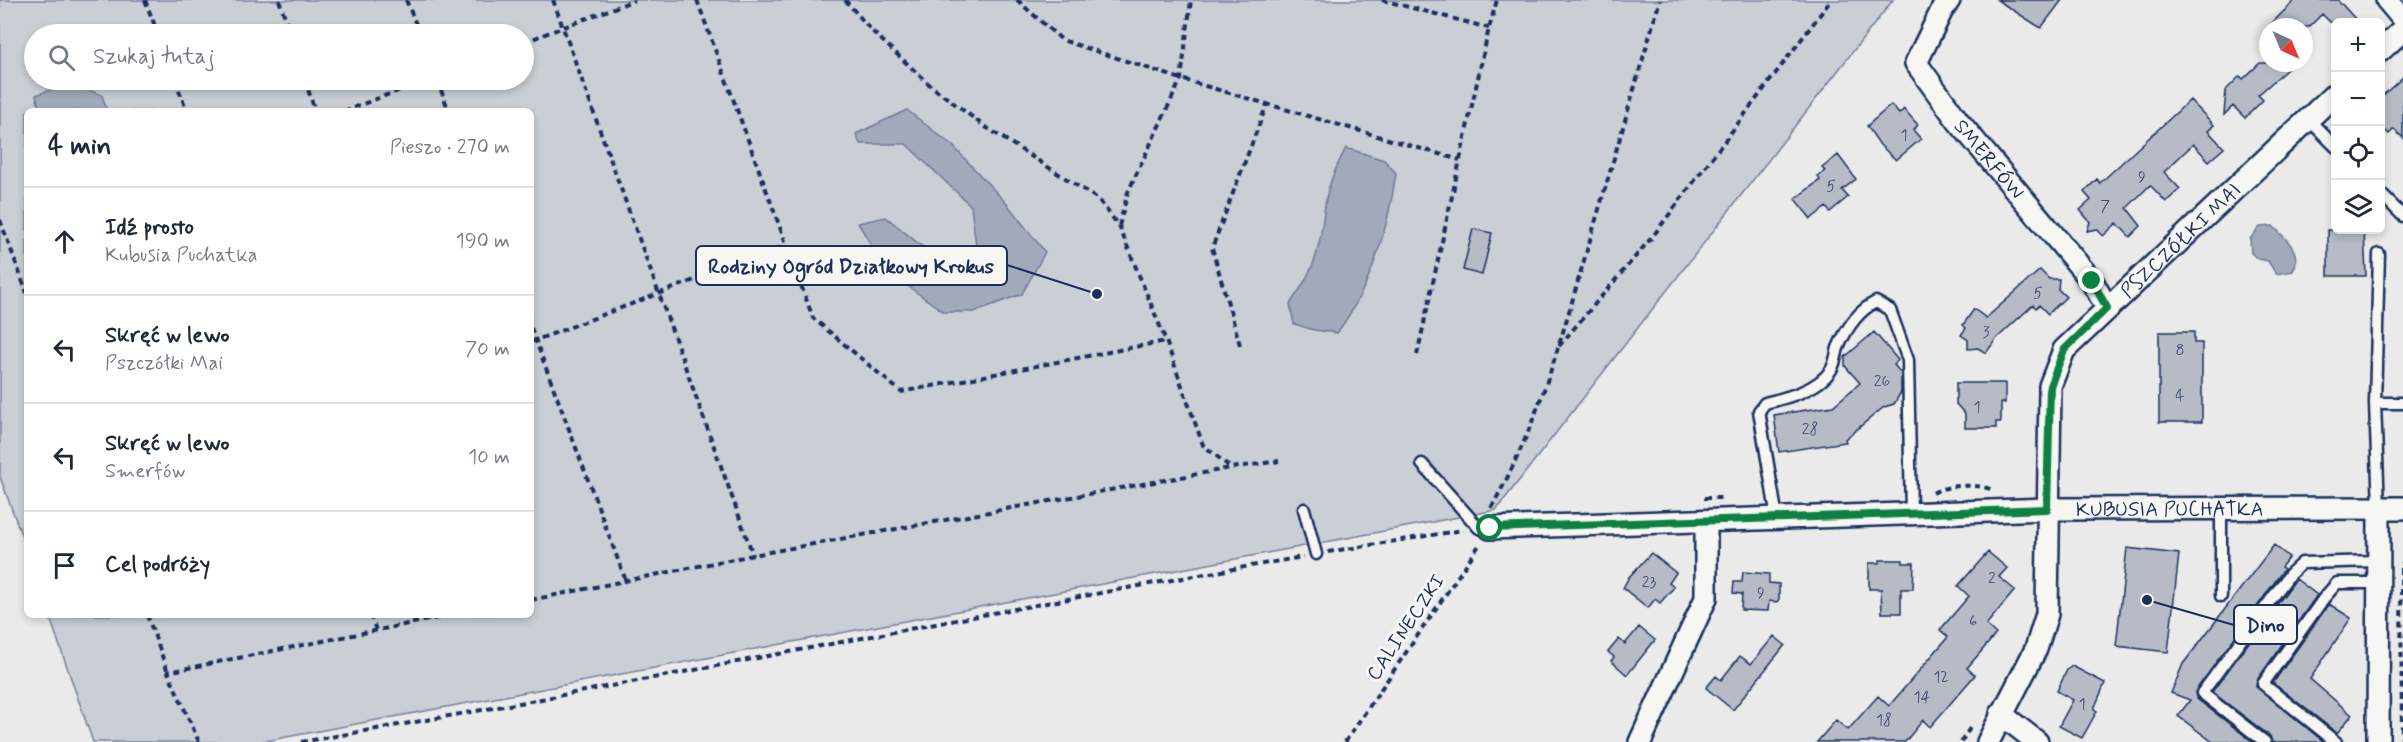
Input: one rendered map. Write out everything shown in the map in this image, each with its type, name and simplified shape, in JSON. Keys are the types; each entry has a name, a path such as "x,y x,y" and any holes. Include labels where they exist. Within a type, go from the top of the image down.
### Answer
{"street":[{"name":"SMERFÓW","path":"1949,0 1917,63 1958,121 2092,281 2107,308"},
{"path":"2386,0 2403,19"},
{"path":"2385,46 2403,30"},
{"name":"PSZCZÓŁKI MAI","path":"1988,742 2036,649 2047,614 2050,386 2064,350 2331,98"},
{"path":"2378,742 2379,508"},
{"name":"KUBUSIA PUCHATKA","path":"1485,528 2047,509 2403,508"},
{"path":"1640,742 1706,598 1706,521"},
{"path":"2001,714 2037,742"}],"lane":[{"path":"2308,119 2331,142"},
{"path":"2385,198 2403,216"},
{"path":"2379,254 2375,403 2379,508"},
{"path":"1777,518 1759,411 1765,403 1785,398 1815,384 1832,370 1839,347 1851,323 1865,308 1876,302 1890,310 1908,360 1911,514"},
{"path":"2375,403 2403,403"},
{"path":"1422,464 1485,528"},
{"path":"1304,509 1316,554"},
{"path":"2221,510 2221,596"},
{"path":"2265,742 2202,693 2290,574 2302,563 2378,561"},
{"path":"2336,742 2263,684 2337,583 2378,583"}],"path":[{"path":"145,0 154,24"},
{"path":"279,0 287,24"},
{"path":"406,0 416,24"},
{"path":"553,0 753,555"},
{"path":"534,38 635,0"},
{"path":"697,0 813,318 901,392 1166,341"},
{"path":"845,0 872,31 930,85 984,126 1098,199 1119,226 1166,341 1203,446 1231,468"},
{"path":"1017,0 1062,40 1181,79 1460,160"},
{"path":"1119,226 1128,192 1181,79 1191,0"},
{"path":"1382,0 1489,28"},
{"path":"1417,355 1497,0"},
{"name":"CALINECZKI","path":"1345,742 1485,528 1531,425 1559,347 1660,0"},
{"path":"1559,347 1653,236 1831,0"},
{"path":"179,90 186,108"},
{"path":"308,90 314,108"},
{"path":"352,108 400,90"},
{"path":"441,90 448,108"},
{"path":"1240,345 1212,248 1267,104"},
{"path":"0,220 24,285"},
{"path":"534,341 787,245"},
{"path":"534,344 626,581"},
{"path":"534,599 753,555 1279,461"},
{"path":"301,742 466,713 1132,586 1485,528"},
{"path":"2402,742 2403,563"},
{"path":"148,618 168,672 199,742"},
{"path":"371,618 376,630"},
{"path":"168,672 438,618"},
{"path":"1961,742 1977,716"}],"shaded area":[{"path":"0,0 1893,0 1496,510 260,742 93,742 50,618 534,618 534,108 24,108 24,542 0,477"}],"water":[{"path":"50,90 89,90 102,95 106,108 39,108 36,95"},
{"path":"907,110 953,146 1007,204 1045,252 1022,294 974,312 944,312 887,271 858,223 886,217 957,275 977,254 971,206 906,144 860,144 856,134"},
{"path":"1346,148 1384,160 1396,173 1383,236 1376,257 1359,296 1337,333 1294,324 1290,304 1304,283 1315,259 1329,186"},
{"path":"2273,226 2292,246 2296,258 2293,271 2276,274 2268,261 2258,259 2251,253 2250,239 2260,227"}],"building":[{"path":"1997,0 2062,0 2041,28"},
{"path":"2295,0 2338,0 2354,18 2331,18 2330,22 2322,14 2313,23 2313,18 2277,18"},
{"path":"2259,64 2259,72 2284,72 2258,95 2263,100 2245,118 2233,106 2224,115 2226,90 2240,76 2243,79"},
{"path":"2403,77 2403,138 2394,129 2389,134 2385,130 2385,93"},
{"path":"2190,100 2214,125 2208,131 2224,148 2209,161 2193,144 2164,172 2180,189 2166,202 2150,185 2127,208 2141,226 2130,237 2117,223 2103,236 2097,229 2087,231 2090,222 2080,210 2091,200 2084,192 2097,179 2100,183"},
{"path":"1891,105 1899,114 1904,109 1918,125 1913,130 1921,139 1896,160 1880,145 1867,126"},
{"path":"1838,155 1856,179 1842,190 1848,197 1830,212 1826,207 1811,219 1795,199 1820,180 1818,177 1825,171 1822,168"},
{"path":"1473,229 1492,233 1482,275 1463,270"},
{"path":"2328,230 2331,230 2331,234 2364,234 2366,276 2328,276"},
{"path":"2040,270 2049,279 2059,279 2058,289 2066,297 2048,314 2039,305 2036,308 2033,305 1996,339 1986,353 1978,348 1968,349 1968,340 1961,335 1966,328 1963,325 1974,309 1986,318"},
{"path":"1874,332 1898,360 1894,365 1901,373 1901,392 1894,404 1884,407 1845,439 1846,442 1779,452 1774,415 1833,406 1860,383 1845,366 1845,357"},
{"path":"2159,332 2194,332 2194,343 2202,343 2202,422 2159,422"},
{"path":"1956,383 2005,383 2005,403 2001,403 2001,422 1996,422 1996,428 1965,428 1965,414 1956,404"},
{"path":"2274,545 2289,557 2281,567 2284,569 2195,693 2197,699 2253,742 2213,742 2178,716 2190,700 2171,693 2183,664"},
{"path":"2127,548 2179,554 2168,652 2116,646"},
{"path":"1988,552 2007,568 1999,577 2015,590 1986,625 1996,634 1967,668 1975,675 1930,727 1923,720 1905,742 1817,742 1836,720 1848,730 1878,696 1889,706 1948,637 1940,630 1969,596 1958,586"},
{"path":"1651,553 1676,573 1669,583 1674,587 1660,603 1655,599 1648,608 1623,588 1629,577"},
{"path":"1880,560 1903,560 1903,563 1914,563 1913,589 1901,589 1901,613 1882,613 1881,589 1869,589 1869,563 1880,563"},
{"path":"1743,572 1769,574 1769,583 1779,584 1779,599 1777,602 1769,601 1768,611 1741,610 1742,594 1733,593 1734,582 1742,582"},
{"path":"2296,579 2317,595 2257,680 2256,686 2324,742 2272,742 2270,736 2212,692"},
{"path":"2329,604 2351,618 2310,679 2352,715 2337,733 2273,683"},
{"path":"1639,627 1655,640 1627,675 1611,661 1614,657 1608,652 1619,639 1625,644"},
{"path":"1774,636 1785,645 1733,710 1706,688 1716,676 1721,680 1740,656 1751,664"},
{"path":"2072,666 2105,683 2094,709 2097,711 2082,738 2059,726 2073,700 2057,691 2067,670"}],"place":[{"name":"Rodziny Ogród Działkowy Krokus","path":"1097,294"},
{"name":"Dino","path":"2147,600"}],"route":[{"path":"1490,528 2047,509 2050,386 2064,350 2107,308 2092,281"}]}
